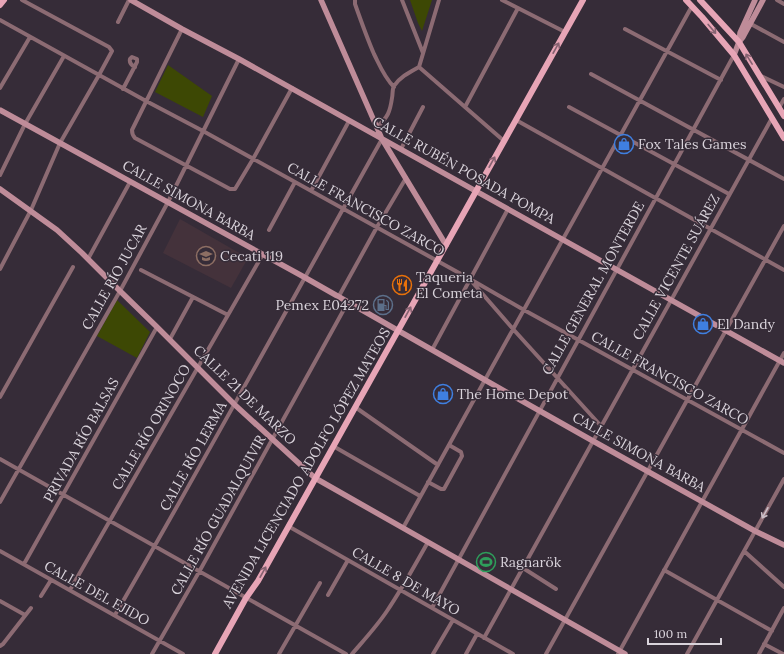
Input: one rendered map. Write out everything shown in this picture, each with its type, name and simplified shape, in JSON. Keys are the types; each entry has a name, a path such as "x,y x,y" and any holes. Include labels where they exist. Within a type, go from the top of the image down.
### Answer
{"main road":[{"path":"0,5 4,0"},
{"name":"AVENIDA LICENCIADO ADOLFO LÓPEZ MATEOS","path":"215,654 246,598 258,581 583,0"},
{"path":"686,0 734,55 784,138"},
{"path":"700,0 739,42 784,116"}],"street":[{"path":"0,269 31,210 60,143 112,51 109,47 22,0"},
{"path":"118,22 130,0"},
{"name":"CALLE RUBÉN POSADA POMPA","path":"130,0 292,88 782,361"},
{"path":"322,0 382,139 446,245"},
{"path":"355,0 355,4 367,37 383,75 394,87"},
{"path":"402,0 423,53"},
{"path":"376,127 385,120 389,114 394,87 407,74 419,67 439,0"},
{"path":"502,0 565,32"},
{"name":"CALLE GENERAL MONTERDE","path":"432,608 539,410 579,340 721,80 734,55 748,22 755,0"},
{"name":"CALLE GENERAL MONTERDE","path":"748,22 763,0"},
{"path":"777,0 784,4"},
{"path":"403,528 692,6"},
{"path":"465,107 518,8"},
{"name":"CALLE FRANCISCO ZARCO","path":"0,20 30,38 343,208 524,310 784,453"},
{"path":"748,22 784,42"},
{"path":"182,29 132,130 132,135 230,189 233,190 236,188 292,88"},
{"path":"625,29 721,80"},
{"path":"0,88 30,38"},
{"path":"0,175 25,124 64,56"},
{"name":"CALLE RÍO JUCAR","path":"0,502 120,291 168,202 239,59"},
{"path":"124,89 135,67"},
{"path":"419,67 504,141"},
{"path":"591,74 784,179"},
{"path":"759,75 784,87"},
{"path":"779,108 784,99"},
{"path":"401,149 423,107"},
{"path":"569,107 729,194"},
{"name":"CALLE SIMONA BARBA","path":"0,110 339,296 593,441 784,546"},
{"name":"CALLE VICENTE SUÁREZ","path":"484,638 772,118"},
{"path":"311,191 349,120"},
{"path":"516,120 784,270"},
{"name":"CALLE RÍO LERMA","path":"115,615 235,405 304,277 382,139"},
{"path":"339,296 406,178"},
{"path":"88,258 130,182"},
{"path":"269,230 295,182"},
{"name":"CALLE 21 DE MARZO","path":"0,189 57,230 88,258 235,405 315,478 621,653"},
{"path":"432,350 508,209"},
{"path":"546,654 784,226"},
{"name":"CALLE RÍO ORINOCO","path":"70,590 263,254"},
{"path":"0,397 73,267"},
{"path":"141,270 228,315"},
{"path":"470,279 601,426"},
{"path":"170,339 193,296"},
{"name":"CALLE RÍO GUADALQUIVIR","path":"152,654 200,572 348,302"},
{"name":"PRIVADA RÍO BALSAS","path":"24,564 157,327"},
{"path":"621,653 702,501 782,361 784,353"},
{"path":"355,407 438,465"},
{"path":"428,482 441,489 444,488 462,454 449,445"},
{"path":"333,446 420,496"},
{"path":"0,459 346,654"},
{"path":"687,654 784,479"},
{"name":"CALLE 8 DE MAYO","path":"288,526 513,654"},
{"path":"352,654 383,617 401,590 428,542"},
{"name":"CALLE DEL EJIDO","path":"0,551 183,654"},
{"path":"744,551 784,587"},
{"path":"328,595 348,560"},
{"path":"523,568 556,589"},
{"path":"664,570 772,631"},
{"path":"40,596 52,580"},
{"path":"280,654 320,583"},
{"path":"0,601 25,615"},
{"path":"0,646 31,608"},
{"path":"759,654 784,608"},
{"path":"433,654 453,620"},
{"path":"466,654 477,634"},
{"path":"764,644 783,654"}],"shaded area":[{"name":"Cecati 119","path":"180,219 248,258 231,288 163,253"}],"green space":[{"path":"410,0 432,0 422,31 418,23"},
{"path":"168,65 212,96 203,117 155,92"},
{"path":"117,300 150,332 137,358 97,336"}],"place":[{"name":"Fox Tales Games","path":"624,144"},
{"name":"Cecati 119","path":"206,256"},
{"name":"Taqueria El Cometa","path":"402,285"},
{"name":"Pemex E04272","path":"383,305"},
{"name":"El Dandy","path":"703,324"},
{"name":"The Home Depot","path":"443,394"},
{"name":"Ragnarök","path":"486,562"}]}
